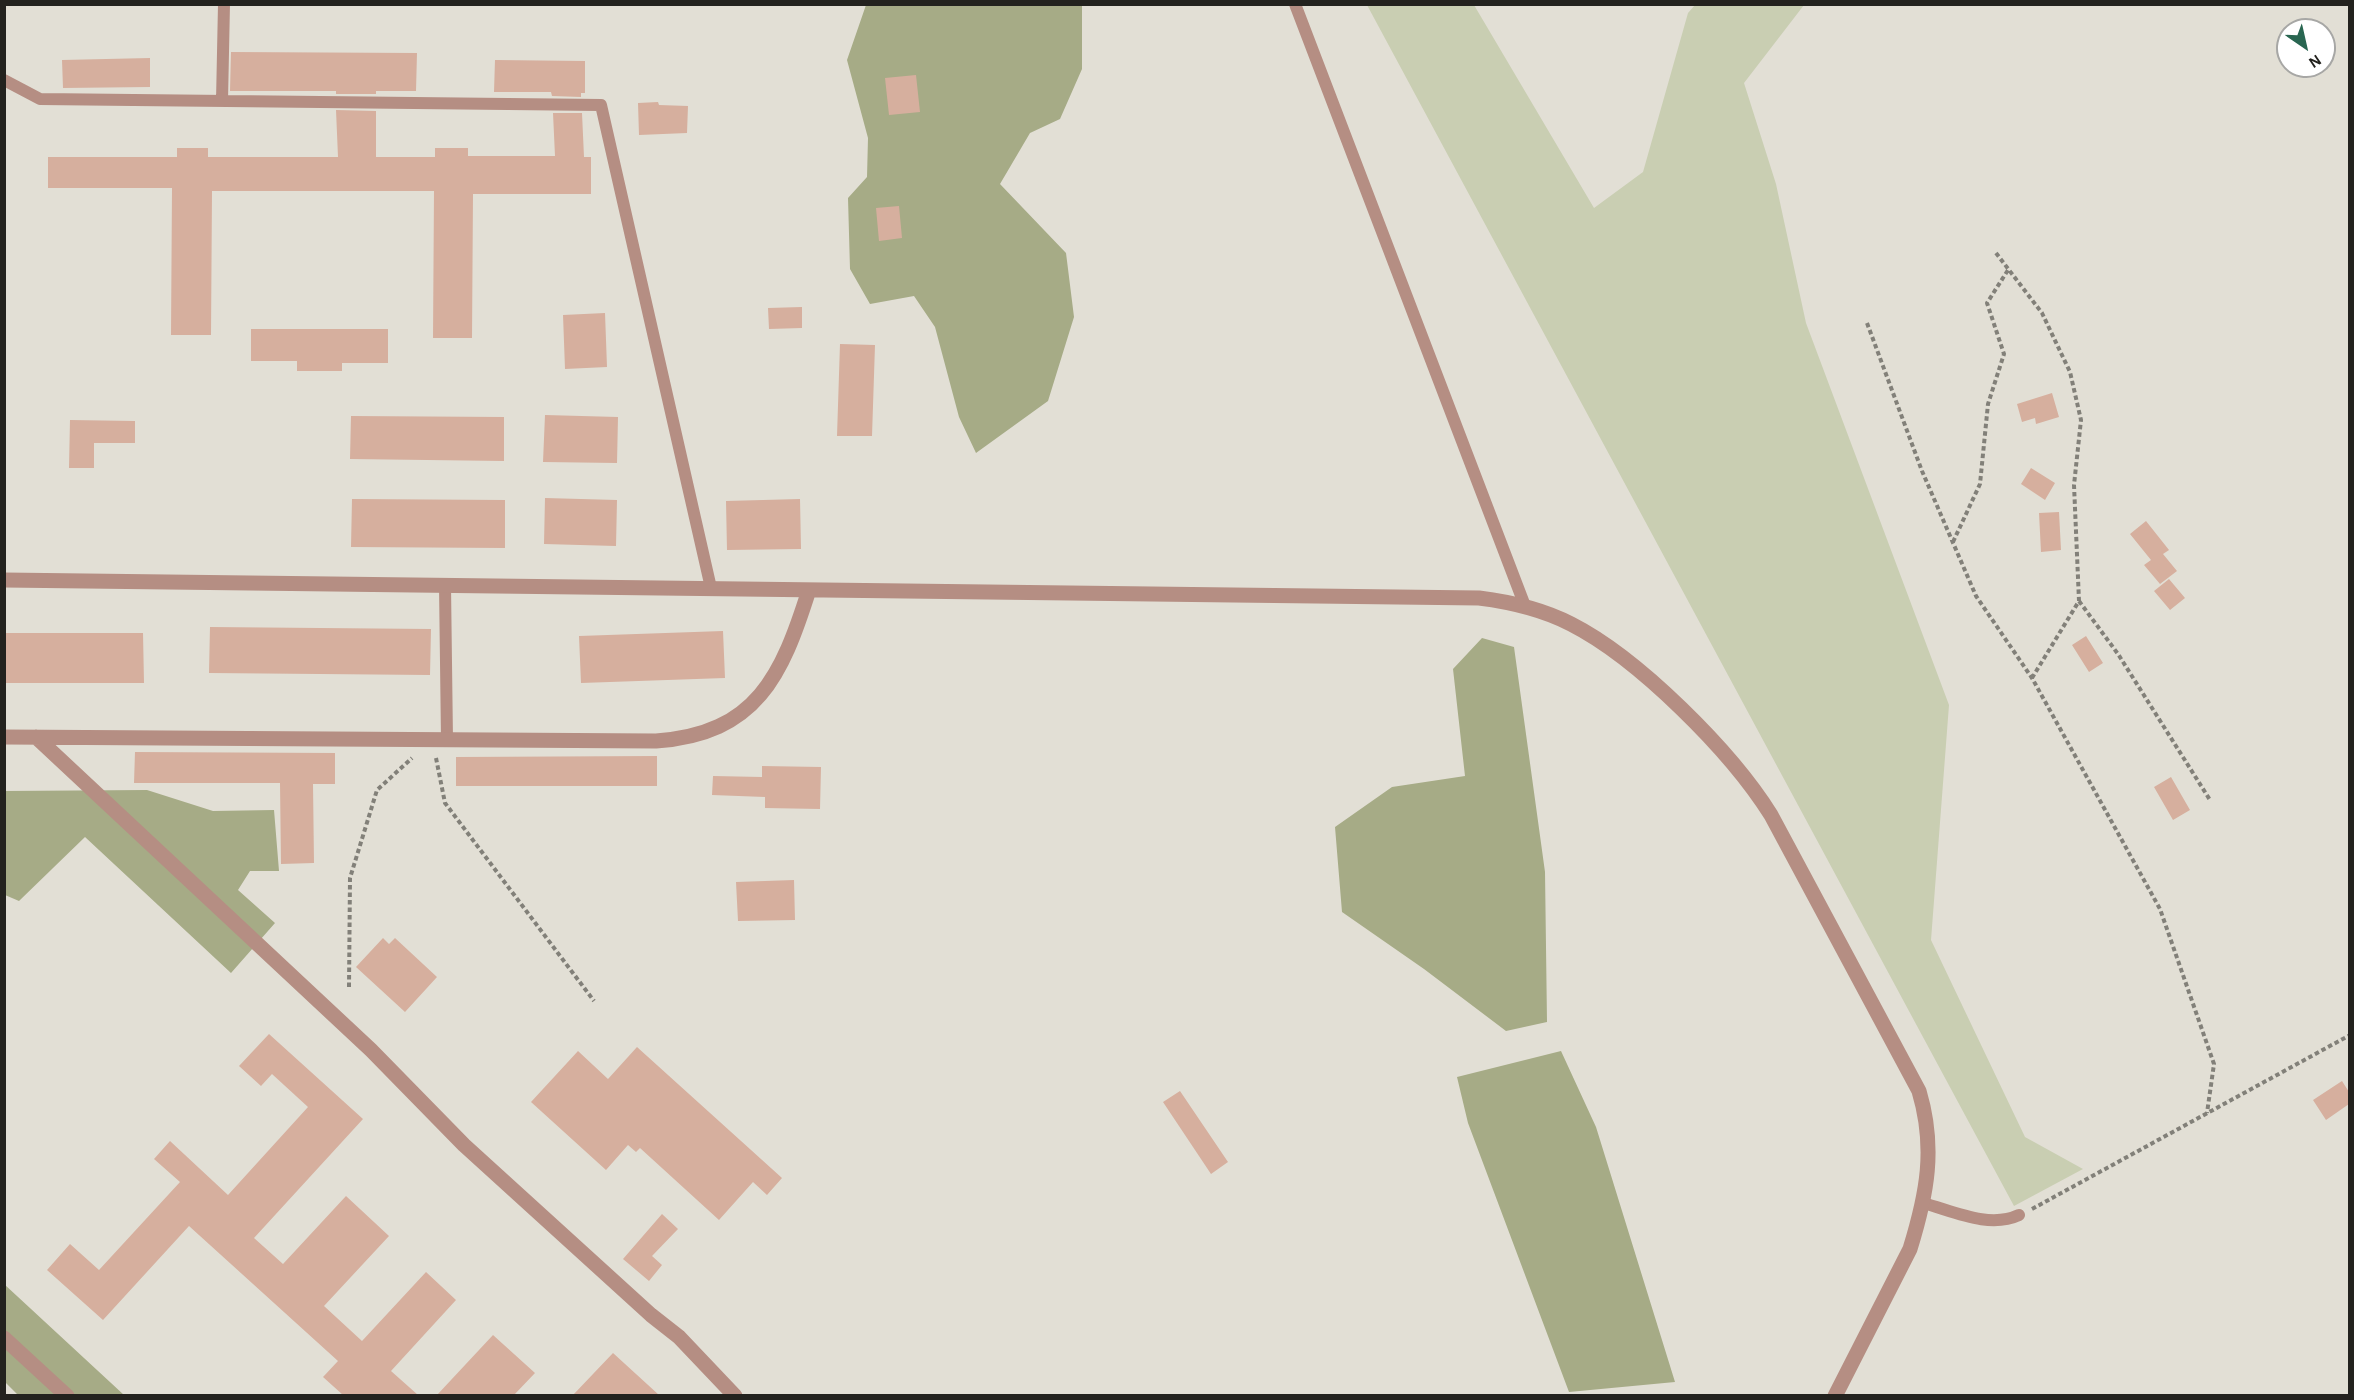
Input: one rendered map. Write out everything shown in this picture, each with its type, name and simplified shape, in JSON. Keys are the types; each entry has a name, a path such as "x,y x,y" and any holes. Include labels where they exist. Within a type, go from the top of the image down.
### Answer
{"street":[{"path":"4,579 1479,598 1525,606 1572,624 1607,646 1649,680 1714,743 1762,800 1919,1091 1929,1132 1928,1179 1923,1203 1910,1249 1835,1395"},
{"path":"4,737 656,741 679,739 705,732 736,715 767,687 788,651 809,590"},
{"path":"36,737 371,1050 464,1145 651,1315 679,1337 735,1395"},
{"path":"4,1338 67,1395"}],"lane":[{"path":"222,101 224,4"},
{"path":"1295,4 1525,606"},
{"path":"4,80 40,99 601,105 711,588"},
{"path":"440,740 446,585"},
{"path":"1923,1203 1998,1222 2019,1215"}],"path":[{"path":"1996,254 2042,314 2070,372 2081,420 2074,485 2079,601 2032,678"},
{"path":"1953,543 1980,484 1988,404 2004,354 1987,303 2008,270"},
{"path":"1866,323 1922,471 1976,596 2032,678 2160,909 2214,1064 2207,1113"},
{"path":"2079,601 2118,654 2210,800"},
{"path":"349,987 350,878 377,790 440,740"},
{"path":"440,740 445,803 594,1001"},
{"path":"2019,1215 2349,1035"}],"green space":[{"path":"866,5 1082,5 1082,69 1060,119 1030,133 1000,184 1066,253 1074,317 1048,401 976,453 959,417 935,327 914,296 870,304 850,269 848,198 867,177 868,138 847,60"},
{"path":"1367,5 1474,5 1594,208 1643,172 1688,13 1695,5 1804,5 1744,83 1776,184 1806,323 1949,705 1931,940 2025,1137 2083,1169 2014,1206"},
{"path":"1482,638 1514,647 1545,872 1547,1022 1506,1031 1424,969 1342,912 1335,827 1392,787 1465,776 1453,669"},
{"path":"147,790 213,811 274,810 279,871 250,871 238,890 275,923 231,973 85,837 19,901 5,895 5,791"},
{"path":"1561,1051 1596,1127 1675,1382 1569,1392 1468,1123 1457,1077"},
{"path":"4,1284 124,1395 18,1395 5,1382"}],"building":[{"path":"231,52 417,53 416,91 336,94 336,91 230,91"},
{"path":"150,58 150,87 63,88 62,60"},
{"path":"495,60 585,61 585,93 581,93 581,97 552,96 551,92 494,92"},
{"path":"916,75 920,112 889,115 885,78"},
{"path":"658,102 659,105 688,106 687,133 639,135 638,103"},
{"path":"336,110 376,111 376,157 435,157 435,148 468,148 468,156 555,156 553,113 582,113 584,157 591,157 591,194 473,194 472,338 433,338 434,191 212,191 211,335 171,335 172,188 48,188 48,157 177,157 177,148 208,148 208,157 338,157"},
{"path":"899,206 902,238 879,241 876,208"},
{"path":"802,307 802,328 769,329 768,308"},
{"path":"605,313 607,367 565,369 563,315"},
{"path":"251,329 388,329 388,363 342,363 342,371 297,371 297,361 251,361"},
{"path":"840,344 875,345 872,436 837,436"},
{"path":"2052,393 2059,417 2036,424 2035,418 2022,422 2017,404"},
{"path":"545,415 618,417 617,463 543,462"},
{"path":"351,416 504,417 504,461 350,459"},
{"path":"70,420 135,421 135,443 94,443 94,468 69,468"},
{"path":"2031,468 2055,483 2045,500 2021,484"},
{"path":"545,498 617,500 616,546 544,544"},
{"path":"352,499 505,500 505,548 351,547"},
{"path":"800,499 801,549 727,550 726,501"},
{"path":"2059,512 2061,550 2041,552 2039,513"},
{"path":"2146,521 2169,550 2163,554 2177,571 2160,584 2144,565 2151,560 2130,534"},
{"path":"2169,579 2185,598 2170,610 2154,591"},
{"path":"210,627 431,629 430,675 209,673"},
{"path":"723,631 725,678 581,683 579,636"},
{"path":"4,633 143,633 144,683 4,683"},
{"path":"2086,636 2103,663 2089,672 2072,645"},
{"path":"135,752 335,753 335,784 313,784 314,863 281,864 280,783 134,783"},
{"path":"657,756 657,786 456,786 456,757"},
{"path":"762,766 821,767 820,809 765,808 765,797 712,795 713,776 762,777"},
{"path":"2171,777 2190,810 2173,820 2154,787"},
{"path":"794,880 795,920 738,921 736,882"},
{"path":"383,938 389,944 395,938 437,977 405,1012 356,967"},
{"path":"269,1034 363,1119 254,1238 283,1264 346,1196 389,1236 324,1306 362,1341 426,1272 456,1300 391,1371 418,1395 343,1395 323,1377 338,1361 189,1226 103,1320 47,1270 70,1244 99,1270 180,1182 154,1159 170,1141 228,1195 308,1107 272,1074 261,1086 239,1066"},
{"path":"637,1047 782,1178 767,1195 753,1182 719,1220 640,1148 636,1152 628,1145 606,1170 531,1102 578,1051 608,1079"},
{"path":"2342,1081 2349,1092 2349,1104 2326,1120 2313,1100"},
{"path":"1180,1091 1228,1162 1211,1174 1163,1102"},
{"path":"662,1214 678,1229 652,1256 662,1265 649,1281 623,1259"},
{"path":"493,1335 535,1373 514,1395 437,1395"},
{"path":"613,1353 659,1395 573,1395"}]}
